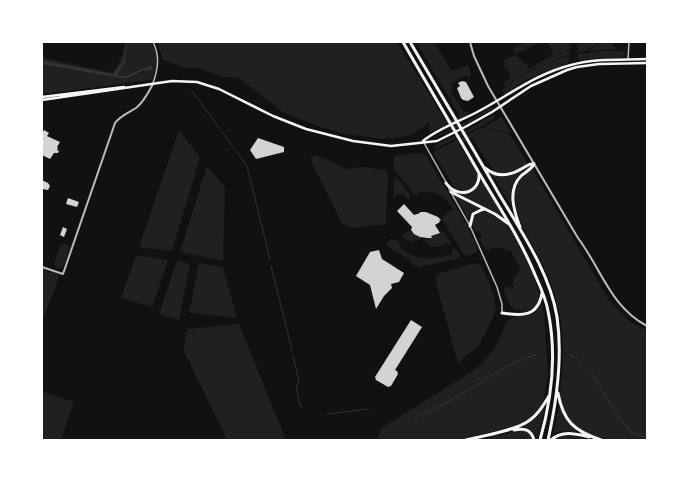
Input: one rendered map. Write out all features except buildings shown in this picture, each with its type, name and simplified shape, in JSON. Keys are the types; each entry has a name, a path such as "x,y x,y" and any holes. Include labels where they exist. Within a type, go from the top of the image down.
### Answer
{"highway":[{"path":"403,42 478,172 512,227 523,247 542,291 548,310 552,337 553,362 550,394 540,440"},
{"path":"410,42 523,235 545,279 557,317 559,356 557,391 548,440"},
{"path":"483,166 495,174 506,175 515,173 530,164 534,164"},
{"path":"523,235 514,210 513,193 520,177 532,168 534,164"},
{"path":"446,183 454,191 463,193 472,190 479,177 478,172"},
{"path":"451,192 495,214 512,227"},
{"path":"470,226 473,214 486,209"},
{"path":"502,313 530,313 540,303 542,291"},
{"path":"557,391 563,412 572,424 581,432 601,440"},
{"path":"466,440 525,424 538,413 550,394"},
{"path":"474,440 521,429 529,430 534,440"},
{"path":"551,440 564,433 601,440"}],"main road":[{"path":"423,142 434,134 534,80 569,65 603,60 647,59"},
{"path":"42,100 153,83 177,81 206,84 306,129 353,141 391,146 437,141 492,112 531,86 567,70 599,64 647,63"},
{"path":"42,96 102,88 126,87"}],"street":[{"path":"42,267 63,274 115,123 122,116 136,108 142,102 153,83 158,63 158,54 153,42"},
{"path":"470,42 479,68 497,101 587,250 612,295 626,311 647,326"},
{"path":"628,42 628,59"},
{"path":"423,142 470,226 497,287 502,304 502,313"}],"shaded area":[{"path":"125,42 127,42 121,65 116,72 112,74 42,61 42,56 49,59 112,73 119,63"},
{"path":"127,42 125,61 118,73 118,76 126,76 149,66 152,66 152,70 143,71 127,78 119,78 42,64 42,61 45,61 113,74 123,61"},
{"path":"128,42 151,42 155,51 156,66 151,80 42,94 42,64 119,78 152,70 152,66 149,66 126,76 118,76 118,73 126,59"},
{"path":"157,42 397,42 446,122 460,116 416,42 434,42 452,71 468,65 471,75 468,77 466,75 451,84 452,93 464,112 467,111 469,115 430,132 428,123 408,136 381,139 346,134 321,127 284,113 239,78 222,77 197,68 185,68 163,60"},
{"path":"525,42 541,42 517,54 513,51 514,48"},
{"path":"548,42 570,42 570,54 528,71 503,87 505,82 511,78 507,69 504,69 505,59 515,55 528,66 528,69 553,55"},
{"path":"577,42 601,42 586,51 578,52"},
{"path":"602,42 610,42 617,49 588,51"},
{"path":"601,51 625,51 625,54 621,58 578,59 578,54"},
{"path":"569,56 568,63 526,80 504,94 502,90 525,74 543,65"},
{"path":"492,107 493,109 467,124 431,139 466,122"},
{"path":"493,115 495,118 482,126 433,150 437,144 468,130"},
{"path":"501,117 511,133 484,127"},
{"path":"483,127 509,134 527,163 516,170 507,173 500,173 488,163 472,138 459,145 474,168 477,175 477,180 473,187 469,190 462,191 455,189 433,152"},
{"path":"179,130 200,157 172,251 139,247"},
{"path":"418,153 426,155 453,201 478,249 476,253 468,256 464,255 442,219 444,215 453,209 447,200 435,193 430,192 419,192 418,195 415,195 394,169 394,156"},
{"path":"313,156 327,159 346,169 364,167 385,170 388,174 386,224 354,228 342,224 313,165 311,159"},
{"path":"207,166 225,187 223,261 180,252"},
{"path":"529,167 519,175 513,184 511,195 512,208 492,174 497,176 507,176 516,174"},
{"path":"533,170 608,299 629,321 647,330 647,440 607,440 591,436 577,427 567,415 563,407 560,393 563,341 557,302 546,270 519,217 514,197 518,182"},
{"path":"395,178 398,179 411,196 408,200 403,194 397,194 394,198"},
{"path":"481,178 504,218 458,194 470,193 476,189"},
{"path":"455,196 480,208 472,212 468,219"},
{"path":"481,211 496,215 507,225 515,239 536,283 539,297 538,302 533,308 520,311 516,310 510,305 504,287 507,286 512,289 514,286 512,284 514,279 512,276 516,276 520,269 511,251 503,250 503,248 492,247 491,251 488,251 484,247 479,239 482,237 479,231 476,232 472,225 473,217"},
{"path":"409,230 421,238 420,240 418,239 417,242 414,240 412,243 405,239 402,236"},
{"path":"443,231 451,242 451,245 447,243 438,247 430,247 430,244 427,244 427,242 424,241 425,238 432,238 432,236"},
{"path":"390,239 395,239 401,245 399,247 405,252 418,257 432,258 446,256 453,253 452,249 455,248 460,255 459,258 420,267 415,266 411,263 412,261 387,246"},
{"path":"64,244 69,246 69,250 63,267 57,269 54,264 60,246"},
{"path":"136,255 168,260 152,307 121,298"},
{"path":"177,260 190,264 179,320 159,314"},
{"path":"199,263 223,267 237,318 189,313"},
{"path":"476,263 480,264 490,284 496,307 490,324 479,345 458,363 435,279 439,273"},
{"path":"42,269 58,274 59,277 42,322"},
{"path":"541,302 544,313 548,374 544,397 539,410 531,418 515,426 459,440 378,440 380,429 476,369 495,348 507,322 513,317 535,312"},
{"path":"239,324 286,440 227,440 183,349 188,329"},
{"path":"42,391 74,402 61,440 42,440"},
{"path":"559,406 566,421 577,432 562,431 553,435"},
{"path":"545,407 537,440 534,432 524,426 536,418"},
{"path":"524,430 531,435 533,440 480,440 517,431"},
{"path":"561,435 574,436 589,440 554,440"}],"waterway":[{"path":"192,91 247,166 270,259"},
{"path":"271,266 292,350"},
{"path":"570,354 578,359 583,365"},
{"path":"293,355 299,382 296,387 300,405 305,410"},
{"path":"415,417 447,403 515,362 536,355"},
{"path":"591,373 623,423 632,433 644,437"},
{"path":"327,414 368,409"}]}
